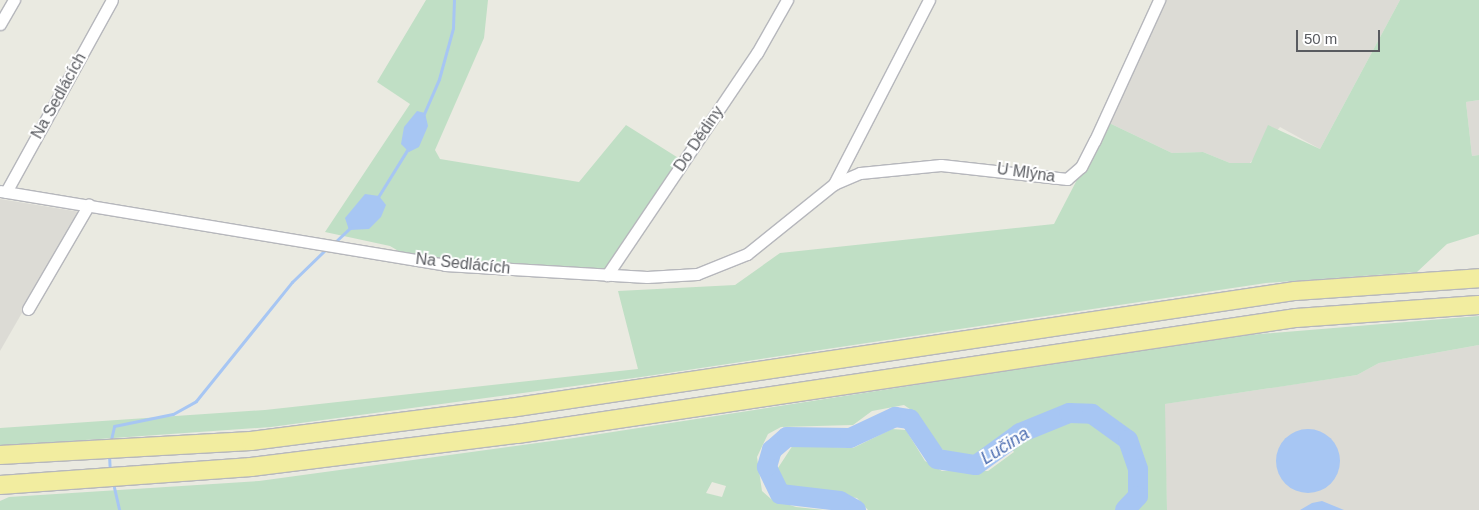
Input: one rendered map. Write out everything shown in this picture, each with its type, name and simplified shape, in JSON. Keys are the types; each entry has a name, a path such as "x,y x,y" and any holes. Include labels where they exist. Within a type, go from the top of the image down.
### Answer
{"highway":[{"path":"0,455 251,441 510,408 1295,291 1479,278"},
{"path":"0,484 53,483 251,467 517,434 1296,318 1479,304"},
{"path":"0,492 40,489 53,483"}],"street":[{"path":"0,24 14,0"},
{"name":"Na Sedlácích","path":"112,0 3,192 89,204 445,265 607,275 697,274 747,254 819,198"},
{"name":"Do Dědiny","path":"607,275 757,53 787,0"},
{"path":"834,184 929,0"},
{"name":"U Mlýna","path":"819,198 834,184 860,173 941,165 1068,179 1085,160 1159,0"},
{"path":"28,309 89,204"}],"shaded area":[{"path":"1165,0 1400,0 1320,149 1280,127 1250,163 1230,163 1203,152 1172,153 1107,122"},
{"path":"1479,100 1479,155 1472,156 1466,102"},
{"path":"0,199 80,212 0,351"},
{"path":"1479,345 1479,510 1167,510 1164,404 1357,375 1379,363"}],"green space":[{"path":"426,0 488,0 484,38 435,150 440,159 579,182 626,125 680,159 605,270 454,260 402,253 390,246 325,232 410,104 377,82"},
{"path":"1400,0 1479,0 1479,100 1466,102 1472,156 1479,155 1479,234 1447,244 1417,272 1266,283 641,377 271,427 0,446 0,428 265,410 638,369 618,291 735,285 780,253 1054,224 1107,122 1172,153 1203,152 1230,163 1251,163 1268,125 1320,149"},
{"path":"1479,316 1479,345 1379,363 1357,375 1165,404 1167,510 868,510 857,498 786,487 776,471 793,445 853,448 892,429 906,430 925,461 942,471 988,471 1014,452 1003,436 970,458 950,454 937,446 917,414 904,405 872,411 853,425 781,427 768,434 757,457 762,491 771,499 796,507 824,510 0,510 0,501 9,497 259,481 574,438 1224,337","holes":["712,482 726,486 722,497 706,493"]}],"water":[{"path":"417,111 425,113 428,126 419,147 409,152 401,144 404,127"},
{"path":"365,194 379,196 386,205 381,217 369,229 349,230 345,218"},
{"path":"1302,429 1314,429 1331,438 1338,449 1340,461 1338,473 1331,484 1314,493 1302,493 1290,488 1281,479 1276,467 1276,455 1281,443 1290,434"},
{"path":"1322,501 1344,510 1300,510 1312,503"}],"waterway":[{"path":"423,116 439,79 453,28 454,0"},
{"path":"378,197 409,147"},
{"path":"335,242 350,228"},
{"path":"110,444 114,426 173,414 196,401 292,282 326,249"},
{"name":"Lučina","path":"856,510 840,501 780,494 767,467 772,450 787,437 850,438 895,417 910,419 937,459 976,465 1020,433 1069,413 1092,414 1128,440 1138,469 1138,496 1125,510"},
{"path":"109,455 110,472"},
{"path":"113,483 119,510"}]}
